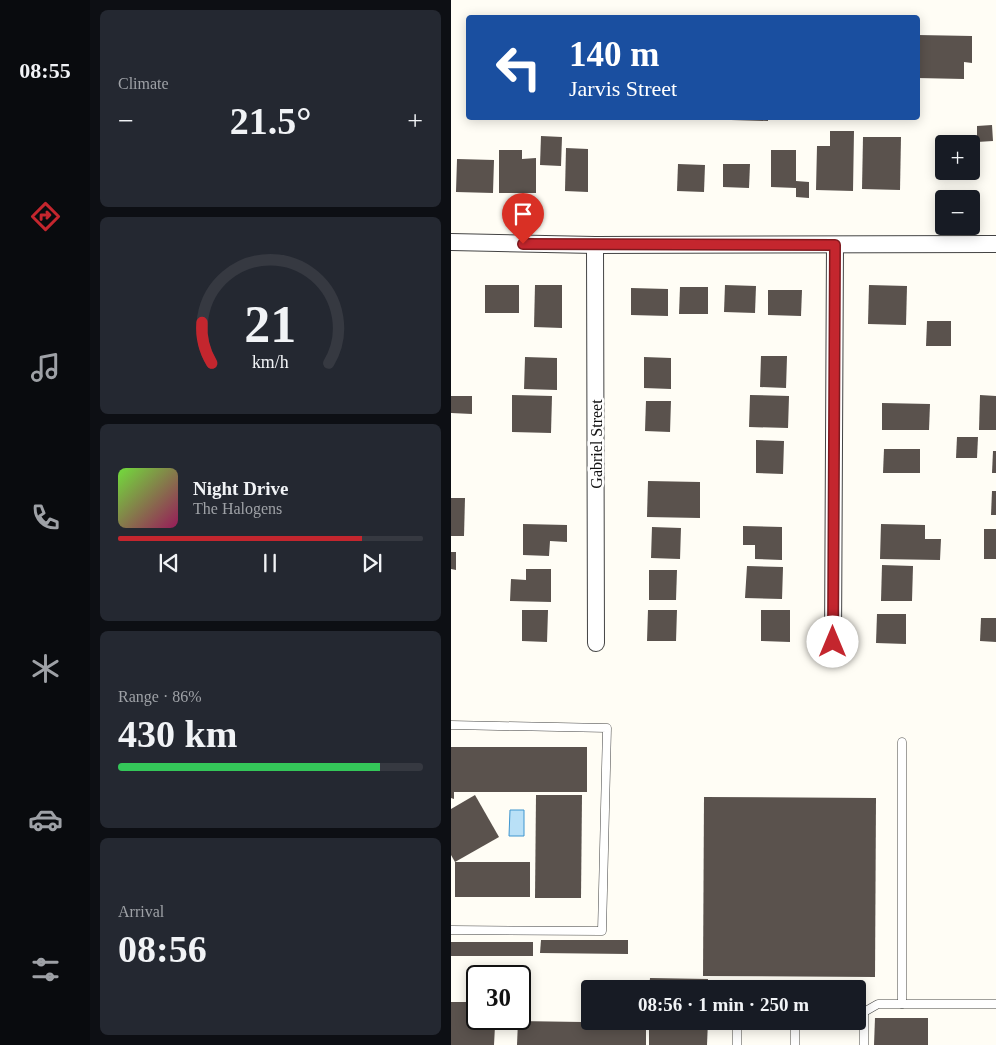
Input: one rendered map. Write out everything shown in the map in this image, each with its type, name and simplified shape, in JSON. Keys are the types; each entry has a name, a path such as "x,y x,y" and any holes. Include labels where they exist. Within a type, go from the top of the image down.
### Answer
{"street":[{"path":"451,242 595,245 996,244"},
{"name":"Gabriel Street","path":"595,245 596,643"},
{"path":"833,642 835,245"}],"lane":[{"path":"451,726 607,728 602,931 451,930"},
{"path":"902,742 902,1004"},
{"path":"866,1010 878,1004 996,1004"},
{"path":"737,1030 737,1045"},
{"path":"795,1030 795,1045"},
{"path":"863,1030 864,1045"}],"water":[{"path":"510,810 524,810 524,836 509,836"}],"building":[{"path":"920,35 972,36 972,63 964,62 964,79 920,78"},
{"path":"731,120 768,120 768,121"},
{"path":"992,125 993,141 980,142 980,135 977,135 977,126"},
{"path":"830,131 854,131 853,191 816,190 817,146 830,146"},
{"path":"541,136 562,137 561,166 540,165"},
{"path":"863,137 901,137 900,190 862,189"},
{"path":"566,148 588,149 588,192 565,191"},
{"path":"499,150 522,150 522,159 536,158 536,193 499,193"},
{"path":"771,150 796,150 796,181 809,182 809,198 796,197 796,188 771,187"},
{"path":"457,159 494,160 493,193 456,192"},
{"path":"678,164 705,165 704,192 677,191"},
{"path":"723,164 750,164 749,188 723,187"},
{"path":"485,285 519,285 519,313 485,313"},
{"path":"535,285 562,285 562,328 534,327"},
{"path":"725,285 756,286 755,313 724,312"},
{"path":"869,285 907,286 906,325 868,324"},
{"path":"680,287 708,287 708,314 679,314"},
{"path":"631,288 668,289 668,316 631,315"},
{"path":"768,290 802,290 801,316 768,315"},
{"path":"927,321 951,321 951,346 926,346"},
{"path":"761,356 787,356 786,388 760,387"},
{"path":"525,357 557,358 557,390 524,389"},
{"path":"644,357 671,358 671,389 644,388"},
{"path":"512,395 552,396 551,433 512,432"},
{"path":"750,395 789,396 788,428 749,427"},
{"path":"980,395 996,396 996,430 979,430"},
{"path":"451,396 472,396 472,414 451,413"},
{"path":"646,401 671,401 670,432 645,431"},
{"path":"882,403 930,404 929,430 882,430"},
{"path":"957,437 978,437 977,458 956,458"},
{"path":"756,440 784,441 783,474 756,473"},
{"path":"884,449 920,449 920,473 883,473"},
{"path":"993,451 996,451 996,473 992,473"},
{"path":"648,481 700,482 700,518 647,517"},
{"path":"992,491 996,491 996,515 991,515"},
{"path":"451,498 465,498 464,536 451,536"},
{"path":"523,524 567,525 567,542 550,541 549,556 523,555"},
{"path":"881,524 925,525 925,539 941,539 940,560 880,559"},
{"path":"743,526 782,527 782,560 755,559 755,545 743,545"},
{"path":"652,527 681,528 680,559 651,558"},
{"path":"984,529 996,529 996,559 984,559"},
{"path":"451,552 456,552 456,570 451,569"},
{"path":"882,565 913,566 912,601 881,601"},
{"path":"747,566 783,567 782,599 745,598"},
{"path":"526,569 551,569 551,602 510,601 511,579 526,580"},
{"path":"649,570 677,570 676,600 649,600"},
{"path":"522,610 548,610 547,642 522,641"},
{"path":"648,610 677,610 676,641 647,641"},
{"path":"761,610 790,610 790,642 761,641"},
{"path":"877,614 906,614 906,644 876,643"},
{"path":"981,618 996,618 996,642 980,641"},
{"path":"451,747 587,747 587,792 454,792 454,799 451,798"},
{"path":"475,795 499,837 455,862 451,855 451,809"},
{"path":"536,795 582,795 581,898 535,898"},
{"path":"704,797 876,798 875,977 703,976"},
{"path":"455,862 530,862 530,897 455,897"},
{"path":"541,940 628,940 628,954 540,953"},
{"path":"451,942 533,942 533,956 451,956"},
{"path":"650,978 708,979 708,980 650,980"},
{"path":"451,1002 466,1002 466,1030 495,1030 494,1045 451,1045"},
{"path":"875,1018 928,1018 928,1045 874,1045"},
{"path":"531,1021 581,1022 581,1030 646,1030 646,1045 517,1045 518,1030 531,1030"},
{"path":"649,1030 708,1030 707,1045 649,1045"}],"route":[{"path":"523,244 835,245 833,642"}]}
